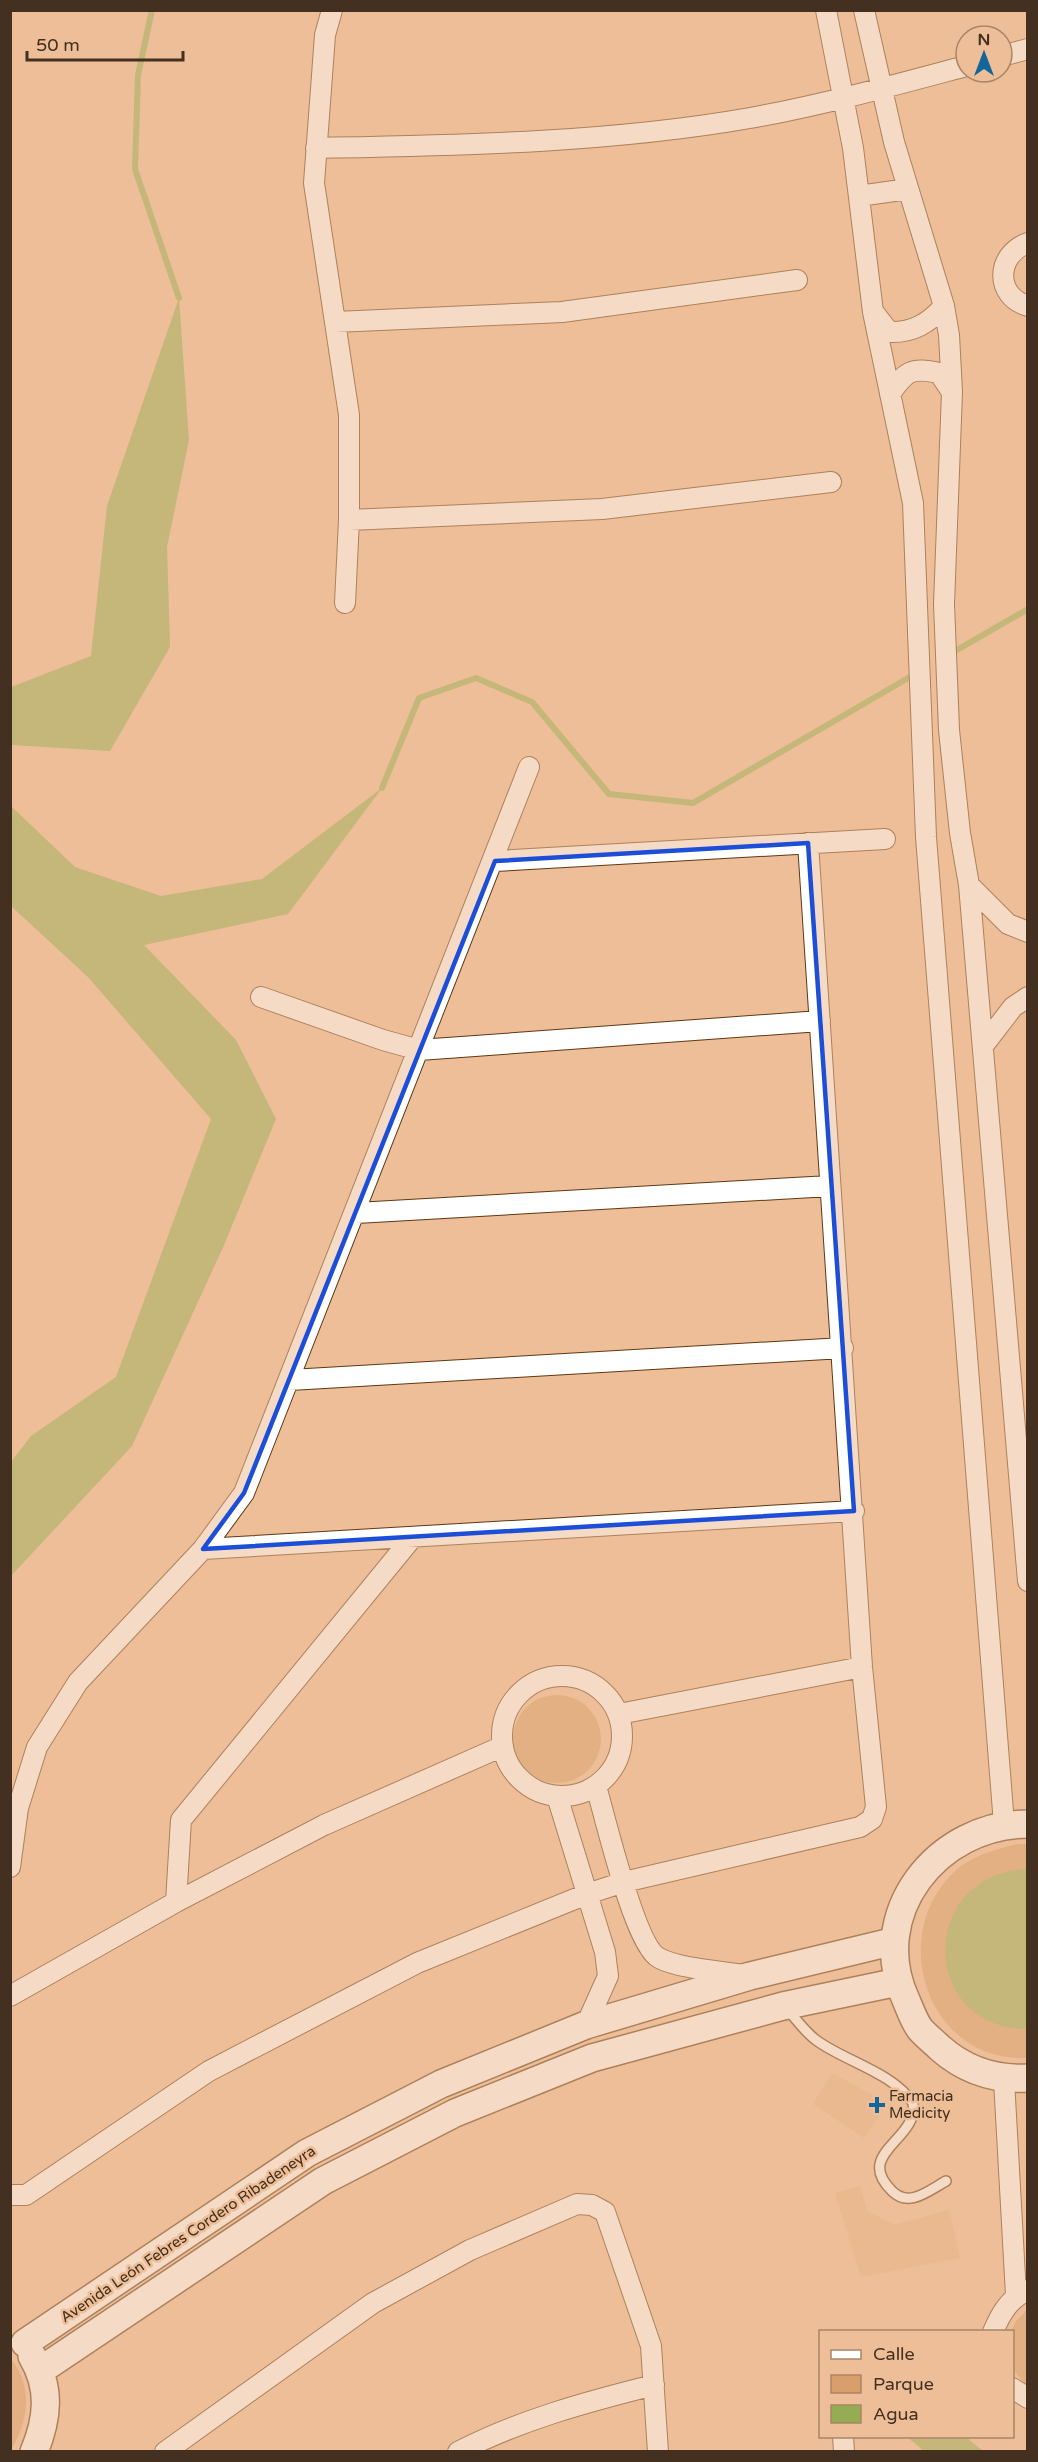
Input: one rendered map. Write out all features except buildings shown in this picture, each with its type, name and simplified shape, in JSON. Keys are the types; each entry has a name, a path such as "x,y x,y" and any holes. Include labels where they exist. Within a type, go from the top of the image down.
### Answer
{"street":[{"path":"332,10 326,35 314,183 349,415 349,520 345,603"},
{"path":"825,10 853,148 873,312 913,503 924,734 926,837 1016,1824 963,1838 929,1864 905,1900 895,1941 898,1982 919,2028 957,2063 1016,2079 1022,2292 1001,2312 993,2330"},
{"path":"864,10 894,142 944,306 949,335 952,392 944,604 949,730 960,833 969,885 1028,1581"},
{"path":"316,148 577,139 752,118 954,69"},
{"path":"859,196 908,189"},
{"path":"1028,243 1018,246 1007,257 1003,273 1010,295 1014,300 1028,306"},
{"path":"336,322 562,312 797,280"},
{"path":"873,312 889,332 905,333 931,321 944,306"},
{"path":"890,394 903,376 919,368 939,373 952,392"},
{"path":"349,520 602,509 831,482"},
{"path":"10,1867 18,1808 37,1747 78,1682 203,1549 244,1493 495,861 529,767"},
{"path":"495,861 885,839"},
{"path":"10,2195 26,2195 209,2071 417,1963 587,1894 624,1882 860,1827 872,1819 876,1807 862,1666 854,1511 808,843"},
{"path":"969,885 1008,924 1028,932"},
{"path":"261,997 382,1040 419,1050 819,1022"},
{"path":"983,1046 1013,1007 1028,997"},
{"path":"356,1213 830,1186"},
{"path":"290,1380 843,1348"},
{"path":"203,1549 854,1511"},
{"path":"176,1902 181,1820 412,1538"},
{"path":"619,1714 862,1666"},
{"path":"556,1677 575,1678 601,1691 619,1714 623,1734 621,1754 611,1772 596,1786 577,1795 556,1796 538,1791 521,1780 509,1765 503,1746 503,1727 509,1708 521,1693 537,1682 556,1677"},
{"path":"10,1996 176,1902 324,1825 503,1746"},
{"path":"596,1786 624,1882 648,1949 658,1958 750,1976"},
{"path":"556,1796 605,1952 608,1976 586,2025"},
{"name":"Avenida León Febres Cordero Ribadeneyra","path":"18,2336 307,2153 441,2084 586,2025 750,1976 895,1941"},
{"name":"Avenida León Febres Cordero Ribadeneyra","path":"41,2370 323,2181 455,2113 591,2058 783,2006 898,1982"},
{"path":"165,2451 373,2303 470,2250 577,2204 592,2205 605,2212 651,2346 658,2451"},
{"path":"18,2336 41,2370 47,2398 45,2426 34,2451"},
{"path":"458,2451 492,2434 576,2405 654,2385"},
{"path":"1014,2389 1028,2398"}],"lane":[{"path":"783,2006 816,2040 860,2063 901,2091 913,2103 912,2120 883,2154 880,2162 881,2178 888,2188 899,2199 908,2200 946,2181"}],"highlighted area":[{"path":"808,843 854,1511 203,1549 244,1493 495,861"}],"shaded area":[{"path":"832,2073 887,2103 864,2138 813,2104"},
{"path":"860,2186 867,2211 894,2225 949,2210 960,2258 861,2277 835,2193"}],"green space":[{"path":"557,1695 582,1702 594,1714 601,1739 594,1764 582,1776 557,1783 532,1776 520,1764 513,1739 520,1714 532,1702"},
{"path":"1017,1844 1027,1844 1027,2058 994,2054 966,2041 944,2020 929,1993 921,1963 922,1932 932,1901 952,1874 974,1858"},
{"path":"1027,2310 1027,2387 1014,2370 1014,2330 1012,2330 1016,2321"},
{"path":"11,2359 23,2381 26,2405 21,2428 11,2450"}],"water":[{"path":"179,298 189,440 167,547 170,647 110,751 12,745 11,749 11,687 91,656 107,506"},
{"path":"382,788 288,914 144,945 236,1040 276,1119 224,1245 132,1446 11,1576 11,1462 31,1436 116,1377 211,1119 88,977 11,906 11,806 75,867 161,896 262,879"},
{"path":"1027,1869 1027,2029 991,2022 966,2005 951,1980 945,1951 950,1922 965,1896 991,1877"},
{"path":"908,2438 970,2438 969,2440 983,2451 924,2451"}],"waterway":[{"path":"152,10 138,75 135,169 179,298"},
{"path":"950,654 1028,609"},
{"path":"382,788 419,698 476,678 532,702 609,794 693,803 915,674"}],"place":[{"name":"Farmacia Medicity","path":"877,2105"}]}
